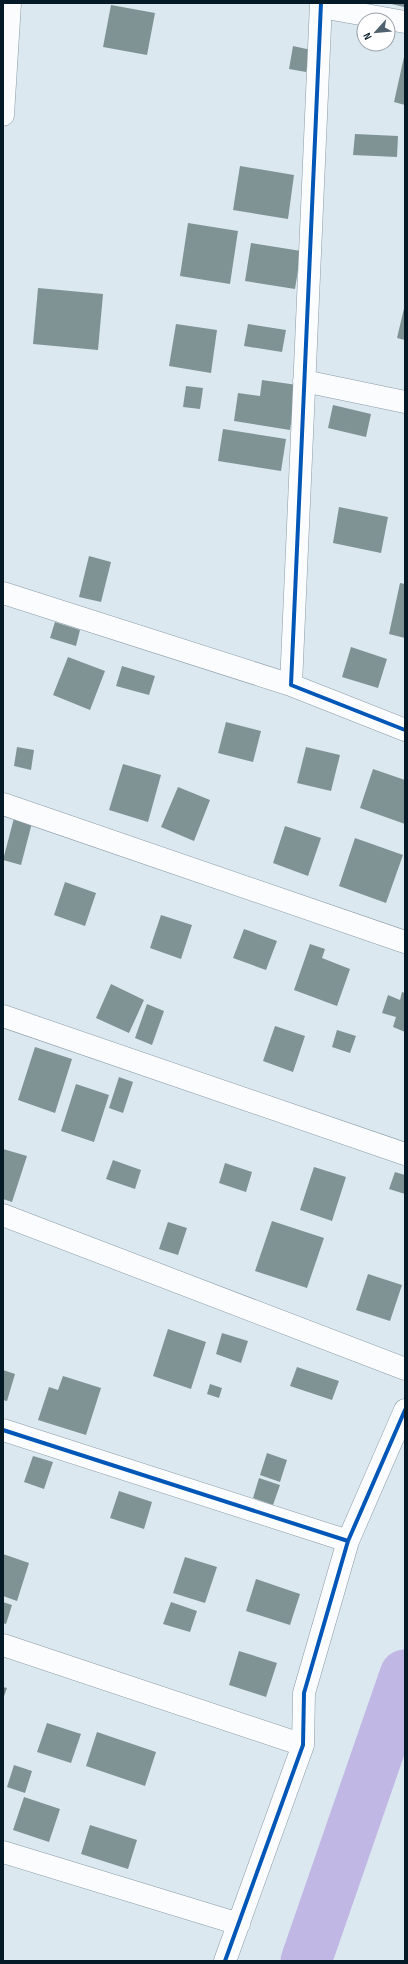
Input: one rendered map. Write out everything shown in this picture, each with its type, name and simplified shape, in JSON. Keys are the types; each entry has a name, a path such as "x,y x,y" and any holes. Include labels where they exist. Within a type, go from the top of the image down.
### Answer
{"street":[{"path":"3,115 10,3"},
{"path":"291,685 321,5 405,22"},
{"path":"304,381 405,402"},
{"path":"3,593 291,685 405,730"},
{"path":"3,804 405,942"},
{"path":"3,1016 405,1154"},
{"path":"3,1216 405,1368"},
{"path":"225,1961 303,1745 304,1693 348,1541 405,1410"},
{"path":"3,1430 348,1541"},
{"path":"3,1645 303,1745"},
{"path":"3,1852 239,1924"}],"building":[{"path":"387,3 405,3 404,7"},
{"path":"111,5 155,13 147,55 103,47"},
{"path":"293,46 311,50 306,72 289,69"},
{"path":"405,57 405,105 394,102"},
{"path":"355,134 398,136 397,157 353,155"},
{"path":"240,166 294,175 288,219 233,210"},
{"path":"188,223 238,231 230,284 180,276"},
{"path":"251,243 301,251 295,289 245,281"},
{"path":"38,288 103,294 98,350 33,344"},
{"path":"405,304 405,340 397,338"},
{"path":"176,324 217,330 211,373 169,366"},
{"path":"248,324 286,330 282,352 244,346"},
{"path":"262,380 297,385 290,430 234,421 238,393 260,396"},
{"path":"186,386 203,388 200,409 183,407"},
{"path":"333,405 371,414 366,437 328,428"},
{"path":"223,429 286,439 281,471 218,461"},
{"path":"339,507 388,517 381,553 333,543"},
{"path":"89,556 111,562 101,602 79,597"},
{"path":"400,583 405,584 405,638 389,634"},
{"path":"55,622 80,630 76,646 50,638"},
{"path":"351,647 387,659 378,688 342,677"},
{"path":"68,657 105,671 90,710 53,695"},
{"path":"122,666 155,676 149,695 116,686"},
{"path":"226,722 261,731 253,762 218,753"},
{"path":"17,747 34,750 31,770 14,766"},
{"path":"306,747 340,755 331,791 297,783"},
{"path":"123,764 161,775 148,822 109,810"},
{"path":"373,769 405,780 405,824 360,808"},
{"path":"178,787 210,800 194,841 161,827"},
{"path":"14,818 32,823 21,865 3,860"},
{"path":"285,826 321,838 308,876 273,863"},
{"path":"355,838 403,855 386,903 339,886"},
{"path":"65,882 96,893 85,926 54,915"},
{"path":"161,915 192,925 181,959 150,948"},
{"path":"244,929 277,941 266,970 233,958"},
{"path":"310,944 325,949 322,958 350,969 337,1006 294,990"},
{"path":"111,984 144,1000 129,1033 96,1018"},
{"path":"402,992 405,993 405,1032 393,1027 396,1017 382,1013 388,995 400,1000"},
{"path":"147,1004 164,1011 152,1045 135,1038"},
{"path":"275,1026 305,1036 293,1072 263,1061"},
{"path":"337,1030 356,1036 350,1053 332,1047"},
{"path":"35,1047 72,1059 55,1113 18,1100"},
{"path":"119,1077 133,1082 123,1113 109,1108"},
{"path":"76,1084 109,1095 94,1142 61,1131"},
{"path":"3,1149 27,1156 12,1202 3,1199"},
{"path":"113,1160 141,1170 135,1189 106,1179"},
{"path":"225,1163 252,1172 246,1192 219,1183"},
{"path":"314,1167 346,1177 332,1221 300,1210"},
{"path":"395,1172 405,1175 405,1194 389,1189"},
{"path":"272,1221 324,1238 307,1288 255,1271"},
{"path":"168,1222 187,1228 178,1255 159,1249"},
{"path":"368,1274 402,1285 390,1321 356,1310"},
{"path":"168,1329 206,1342 191,1389 153,1376"},
{"path":"222,1333 248,1341 241,1363 216,1354"},
{"path":"297,1367 339,1381 332,1400 290,1386"},
{"path":"3,1370 15,1374 7,1401 3,1400"},
{"path":"63,1376 101,1388 86,1435 38,1420 49,1387 58,1390"},
{"path":"210,1384 222,1388 219,1398 207,1394"},
{"path":"267,1453 287,1460 280,1482 260,1475"},
{"path":"33,1456 53,1462 44,1489 24,1482"},
{"path":"259,1478 280,1485 273,1505 253,1498"},
{"path":"119,1491 152,1502 144,1529 110,1518"},
{"path":"3,1554 29,1563 17,1601 3,1596"},
{"path":"185,1557 217,1567 205,1603 173,1593"},
{"path":"256,1579 300,1594 290,1625 246,1611"},
{"path":"3,1602 12,1605 6,1624 3,1623"},
{"path":"171,1602 197,1611 190,1632 163,1624"},
{"path":"239,1651 277,1663 266,1697 229,1685"},
{"path":"3,1687 7,1688 3,1699"},
{"path":"47,1723 81,1734 71,1763 37,1752"},
{"path":"97,1732 156,1752 145,1786 86,1766"},
{"path":"14,1765 32,1771 25,1793 7,1787"},
{"path":"24,1797 60,1809 49,1842 13,1830"},
{"path":"90,1825 137,1840 128,1869 81,1854"}],"waterway":[{"path":"306,1961 405,1675"}],"cycle path":[{"path":"321,3 291,685 405,730"},
{"path":"3,1430 348,1541 405,1410"},
{"path":"225,1961 303,1745 304,1693 348,1541"}]}
